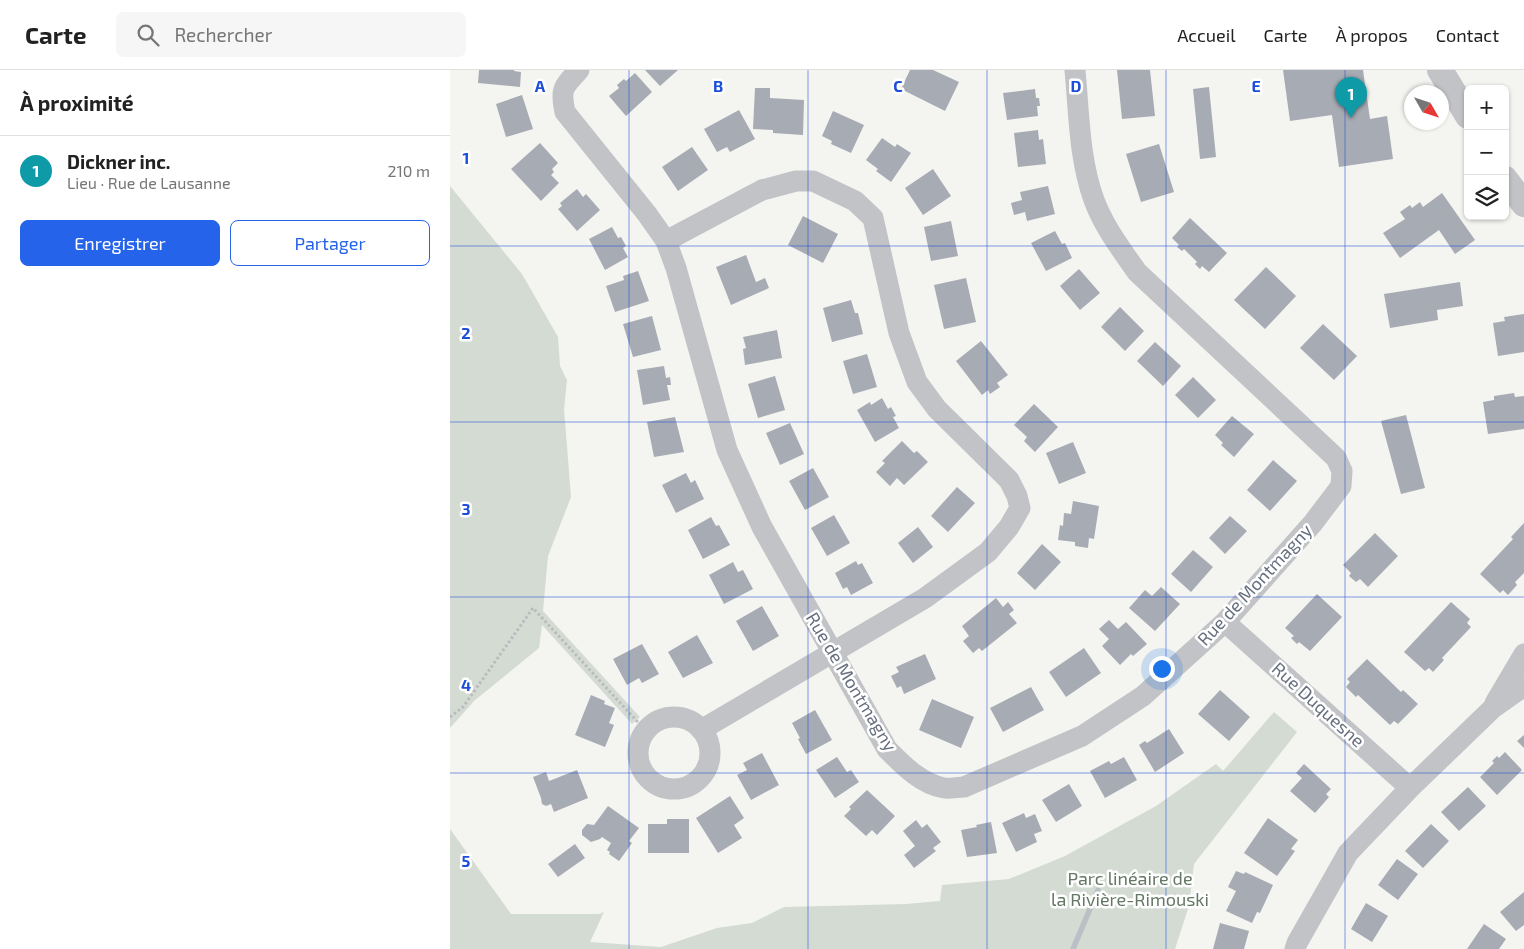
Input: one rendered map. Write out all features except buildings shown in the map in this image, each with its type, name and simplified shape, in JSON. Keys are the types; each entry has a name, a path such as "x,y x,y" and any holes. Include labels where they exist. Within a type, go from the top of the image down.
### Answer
{"street":[{"name":"Rue de Montmagny","path":"579,70 566,83 561,96 566,112 647,214 666,241 676,268 727,450 762,527 887,749 904,766 924,781 944,788 964,787 1082,736 1143,696 1226,622 1313,523 1341,486 1342,471 1336,458 1137,272 1111,236 1094,199 1084,160 1075,70"},
{"path":"1440,70 1464,109"},
{"path":"666,241 762,190 796,181 813,181 855,201 873,218 900,334 917,382 937,409 1009,480 1017,496 1020,508 1010,527 988,552 925,598 701,730"},
{"path":"1509,184 1524,204"},
{"name":"Rue Duquesne","path":"1226,622 1410,788"},
{"path":"1493,708 1524,654"},
{"path":"1295,949 1297,942 1348,853 1410,788 1493,708 1524,686"},
{"path":"673,717 683,718 693,723 708,740 710,753 708,765 702,776 693,784 682,789 669,789 658,786 647,778 641,768 638,756 639,744 646,731 662,719 673,717"}],"path":[{"path":"450,717 463,707 533,608 646,731"}],"green space":[{"path":"450,186 522,274 558,337 560,366 567,380 564,409 571,497 548,556 543,611 640,717 632,724 542,625 539,648 474,701 450,728"},
{"name":"Parc linéaire de la Rivière-Rimouski","path":"1274,712 1297,732 1194,864 1189,906 1175,949 450,949 450,829 511,914 599,914 604,912 590,942 661,947 717,928 752,923 784,907 906,904 940,901 942,885 1009,879 1065,856 1156,806 1216,764 1223,771"}],"waterway":[{"path":"1073,949 1098,890"}],"place":[{"name":"Dickner inc.","path":"1351,118"}]}
